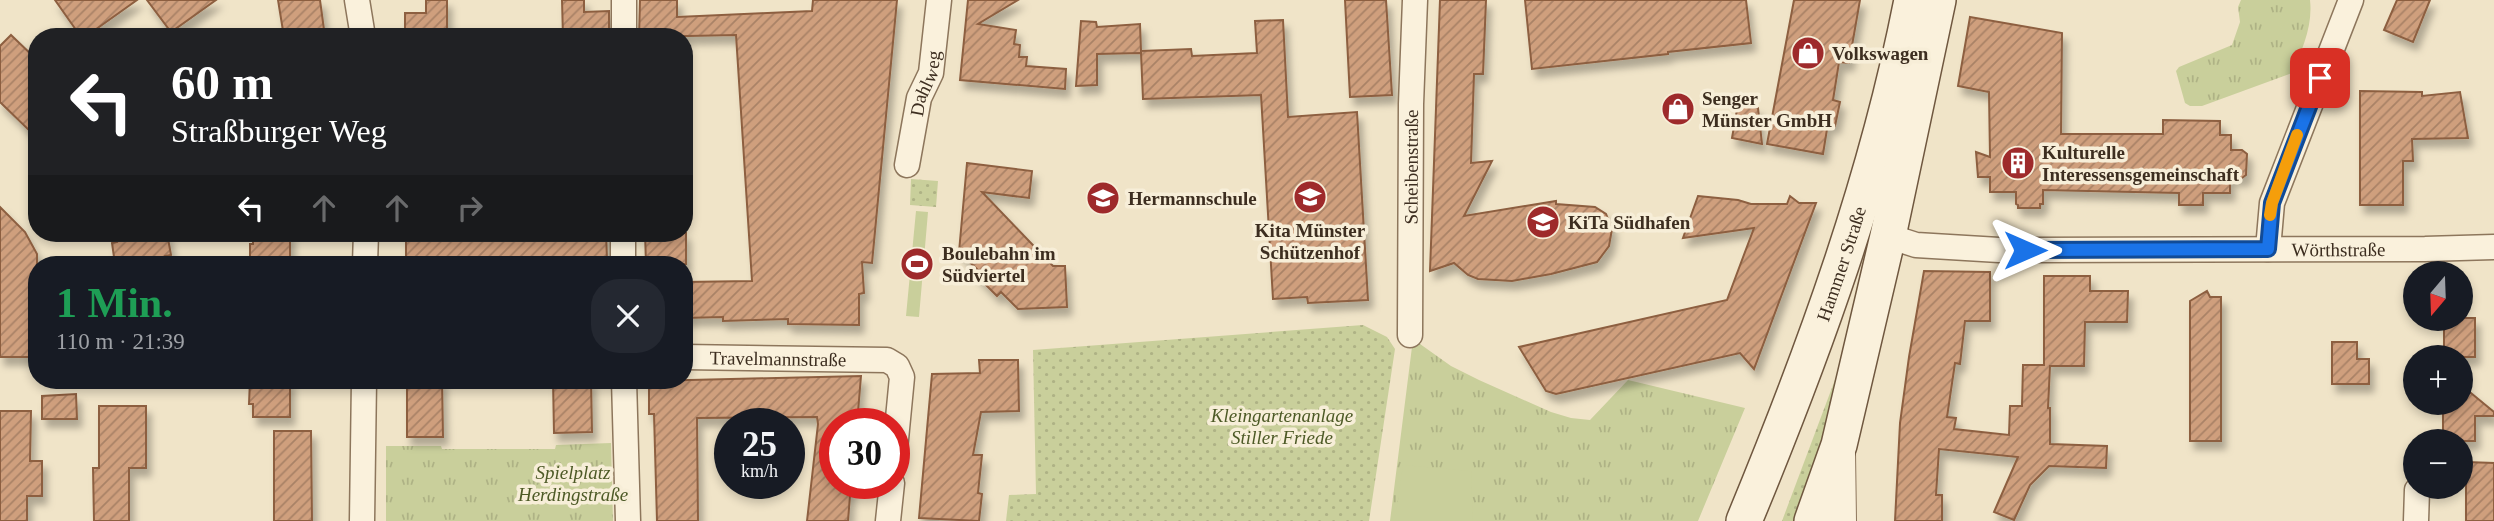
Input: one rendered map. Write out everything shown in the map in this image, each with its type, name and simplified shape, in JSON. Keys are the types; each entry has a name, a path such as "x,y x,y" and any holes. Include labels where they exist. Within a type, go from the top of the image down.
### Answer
{"main road":[{"name":"Hammer Straße","path":"1744,521 1819,332 1855,223 1895,83 1912,0"},
{"name":"Hammer Straße","path":"1812,521 1839,445 1888,236 1938,0"}],"street":[{"path":"356,0 361,28"},
{"path":"624,0 624,28"},
{"name":"Dahlweg","path":"907,164 919,98 931,73 939,0"},
{"name":"Scheibenstraße","path":"1410,335 1411,104 1415,0"},
{"path":"2268,249 2272,203 2351,0"},
{"name":"Wörthstraße","path":"1888,236 1916,245 1999,250 2426,250 2494,247"},
{"name":"Travelmannstraße","path":"693,357 887,360 897,366 902,376 899,408"},
{"path":"362,521 364,389"},
{"path":"624,389 628,521"},
{"path":"1839,445 1840,521"},
{"path":"1755,521 1761,479"},
{"path":"888,521 890,499"},
{"path":"2416,521 2417,499"}],"green space":[{"path":"2241,0 2310,0 2308,28 2292,73 2202,106 2190,106 2185,103 2176,71 2179,67 2232,45 2240,22 2238,7"},
{"path":"1883,175 1850,343 1800,521 1782,521 1836,377"},
{"path":"911,179 938,181 936,207 910,205"},
{"name":"Boulebahn im Südviertel","path":"916,211 928,212 919,317 906,316"},
{"name":"Kleingartenanlage Stiller Friede","path":"1363,325 1387,337 1395,349 1369,521 1006,521 1009,495 1036,494 1033,350"},
{"path":"1413,339 1451,366 1479,380 1571,418 1590,420 1628,380 1745,408 1698,521 1390,521"},
{"name":"Spielplatz Herdingstraße","path":"611,443 613,521 386,521 386,446 555,449 556,445"},
{"path":"1403,465 1471,471 1473,521 1395,521"}],"building":[{"path":"55,0 137,0 98,28 75,28"},
{"path":"147,0 216,0 177,28 168,28"},
{"path":"278,0 320,0 324,28 283,28"},
{"path":"426,0 447,0 447,28 405,28 405,13 426,13"},
{"path":"562,0 584,0 584,12 609,11 609,28 563,28"},
{"path":"640,0 677,0 677,17 812,11 813,0 897,0 872,263 862,262 864,293 859,294 859,325 788,324 788,319 723,321 723,317 693,318 693,282 752,281 736,35 693,36 693,28 639,28"},
{"path":"968,0 1018,0 978,24 1016,30 1014,44 1020,45 1019,57 1027,57 1026,66 1066,69 1065,89 960,80"},
{"path":"1345,0 1386,0 1392,95 1350,97"},
{"path":"1440,0 1486,0 1483,74 1474,74 1471,163 1492,161 1464,216 1556,201 1556,204 1595,207 1606,214 1612,229 1609,246 1597,262 1512,281 1478,279 1468,275 1454,263 1430,271"},
{"path":"1525,0 1746,0 1751,43 1532,69"},
{"path":"1794,0 1860,0 1849,63 1839,62 1833,100 1840,102 1835,126 1828,123 1823,154 1767,144"},
{"path":"2397,0 2430,0 2413,42 2384,30"},
{"path":"1970,17 2062,33 2061,134 2163,134 2163,120 2220,121 2220,135 2231,135 2231,150 2242,150 2247,154 2246,175 2242,178 2230,177 2230,193 2203,193 2203,205 2179,205 2179,193 2043,190 2043,204 2040,204 2040,208 2018,208 2016,192 1990,192 1990,177 1978,177 1976,152 1990,157 1989,92 1958,86"},
{"path":"1283,20 1288,117 1357,112 1368,300 1308,303 1307,297 1273,299 1261,95 1143,99 1141,53 1097,54 1097,85 1076,86 1081,21 1096,22 1097,27 1140,24 1141,51 1191,49 1192,56 1257,53 1255,21"},
{"path":"11,35 28,51 28,129 0,102 0,46"},
{"path":"2360,91 2422,92 2422,96 2460,92 2468,138 2412,139 2413,161 2403,161 2403,205 2360,205"},
{"path":"1738,104 1758,108 1762,144 1732,138"},
{"path":"967,163 1032,171 1029,198 982,192 1053,266 1065,266 1067,307 1018,309 1001,292 997,296 975,274 979,271 959,252"},
{"path":"1698,196 1751,204 1787,204 1790,196 1799,203 1816,203 1754,369 1740,353 1556,394 1546,391 1519,347 1727,300 1754,228 1683,238"},
{"path":"0,207 25,232 37,256 28,256 28,357 0,357"},
{"path":"169,242 171,255 114,256 112,243"},
{"path":"290,242 290,256 250,256 250,244"},
{"path":"406,242 606,242 607,256 406,256"},
{"path":"645,242 686,242 686,256 646,256"},
{"path":"1924,271 1990,272 1990,321 1965,321 1960,364 1955,363 1947,417 1956,418 1954,429 2009,435 2010,406 2022,406 2023,365 2044,365 2044,276 2090,276 2090,291 2128,291 2127,322 2085,322 2084,366 2050,366 2050,444 2107,446 2106,468 2049,466 2030,485 2014,520 1994,512 2018,457 1939,449 1936,495 1942,495 1942,521 1895,521 1900,423"},
{"path":"2207,291 2210,297 2221,297 2221,441 2190,441 2190,301"},
{"path":"2475,318 2475,357 2473,345 2444,345 2444,331 2473,331"},
{"path":"2332,342 2357,342 2357,359 2369,359 2369,384 2332,384"},
{"path":"979,360 1018,360 1019,411 981,412 973,455 982,455 978,493 982,494 979,521 919,518 932,374 980,373"},
{"path":"861,376 858,408 819,408 819,499 850,499 848,521 807,521 817,417 805,417 805,408 714,408 714,418 697,418 698,521 657,521 654,414 649,414 649,389 693,389 693,380"},
{"path":"250,389 290,389 290,417 253,417 253,404 249,404"},
{"path":"407,389 442,389 443,437 407,437"},
{"path":"553,389 591,389 592,432 554,433"},
{"path":"76,394 77,419 42,419 42,396"},
{"path":"2473,395 2494,412 2494,416 2475,416 2475,441 2473,429 2443,429 2443,415 2473,415"},
{"path":"99,406 146,406 146,468 129,468 129,521 94,521 93,468 99,468"},
{"path":"0,411 31,411 30,461 42,461 42,496 27,496 27,521 0,521"},
{"path":"274,431 311,431 312,521 274,521"},
{"path":"2473,462 2494,463 2494,521 2466,521 2466,499 2473,499"}],"slow traffic":[{"path":"2270,215 2297,135"}],"place":[{"name":"Volkswagen","path":"1808,53"},
{"name":"Senger Münster GmbH","path":"1678,109"},
{"name":"Kulturelle Interessensgemeinschaft","path":"2018,163"},
{"name":"Kita Münster Schützenhof","path":"1310,197"},
{"name":"Hermannschule","path":"1103,198"},
{"name":"KiTa Südhafen","path":"1543,222"},
{"name":"Boulebahn im Südviertel","path":"917,264"}],"route":[{"path":"2025,250 2268,249 2268,224 2272,203 2320,78"}]}
